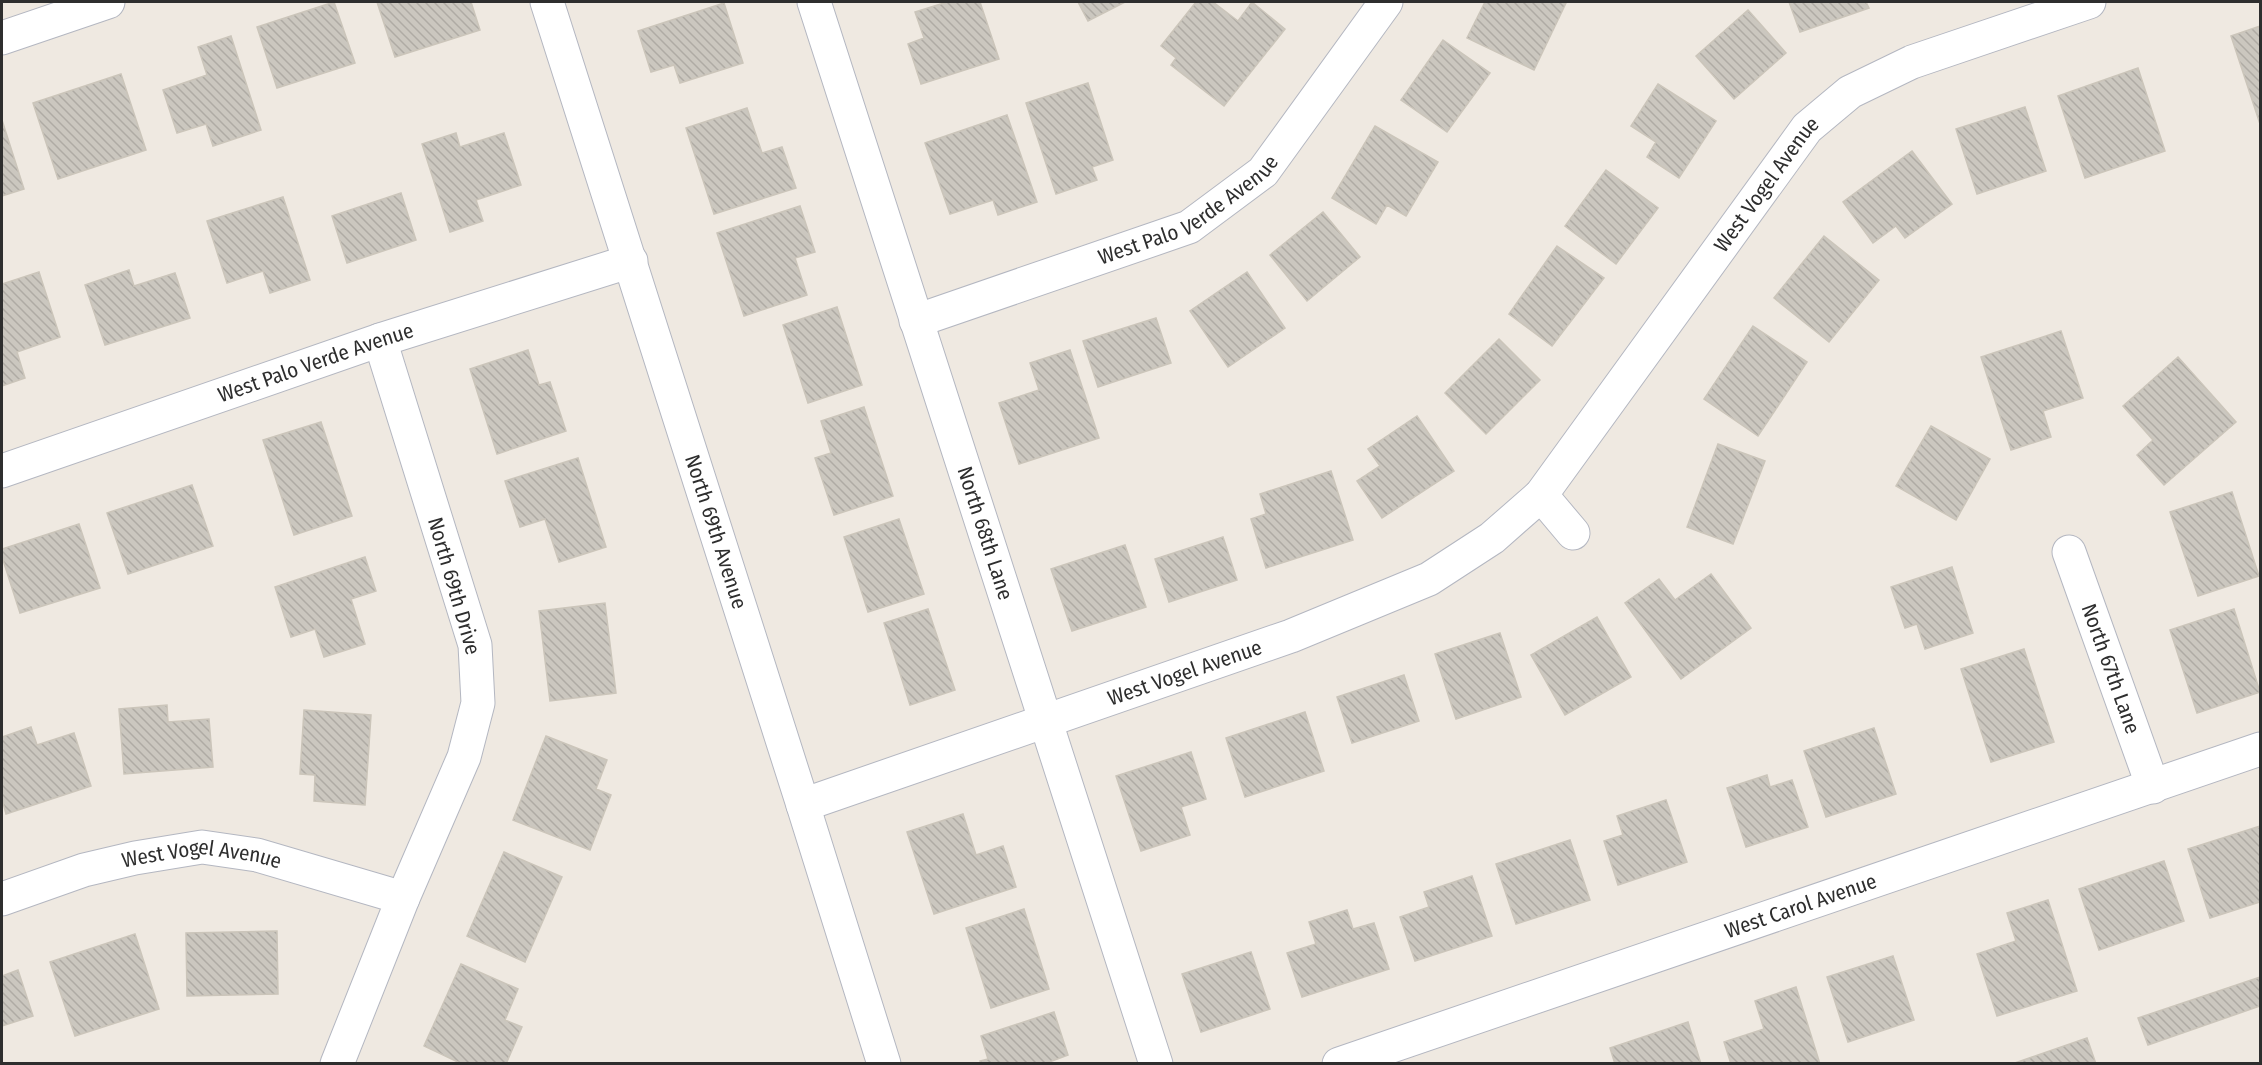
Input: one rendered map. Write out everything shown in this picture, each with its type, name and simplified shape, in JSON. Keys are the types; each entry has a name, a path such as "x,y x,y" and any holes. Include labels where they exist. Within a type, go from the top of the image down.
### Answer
{"street":[{"path":"2,38 108,2"},
{"name":"North 69th Avenue","path":"547,2 884,1064"},
{"name":"North 68th Lane","path":"814,2 1156,1064"},
{"name":"West Palo Verde Avenue","path":"916,321 1190,227 1263,172 1383,2"},
{"name":"West Vogel Avenue","path":"803,805 1291,636 1429,579 1492,538 1540,495 1807,128 1850,92 1912,63 2089,2"},
{"name":"West Palo Verde Avenue","path":"2,471 380,340 631,261"},
{"name":"North 69th Drive","path":"337,1064 403,898 464,757 478,703 475,645 380,340"},
{"path":"1540,495 1573,533"},
{"name":"North 67th Lane","path":"2069,552 2153,787"},
{"name":"West Carol Avenue","path":"1340,1064 2260,749"},
{"name":"West Vogel Avenue","path":"2,899 84,870 135,858 202,847 257,855 403,898"}],"building":[{"path":"334,2 355,63 277,88 257,27"},
{"path":"377,2 471,2 480,30 395,57"},
{"path":"947,2 980,2 999,59 921,84 908,44 924,38 915,12"},
{"path":"1078,2 1125,2 1088,21"},
{"path":"1196,2 1213,2 1238,21 1252,2 1285,29 1224,106 1171,65 1176,58 1161,46"},
{"path":"1485,2 1566,3 1534,70 1467,38"},
{"path":"1789,2 1866,2 1869,8 1800,32"},
{"path":"724,3 743,63 680,83 674,65 651,72 638,31"},
{"path":"1748,10 1786,53 1734,99 1696,56"},
{"path":"2260,26 2260,124 2231,36"},
{"path":"231,36 261,130 213,146 206,124 177,133 163,90 207,75 198,47"},
{"path":"1443,40 1490,73 1447,132 1401,100"},
{"path":"2138,68 2165,151 2085,178 2058,96"},
{"path":"121,74 146,150 58,179 33,103"},
{"path":"1088,83 1113,160 1092,167 1097,180 1056,194 1026,103"},
{"path":"1658,84 1716,121 1679,178 1647,157 1656,142 1631,126"},
{"path":"2025,107 2046,171 1977,194 1956,129"},
{"path":"747,108 762,153 782,147 796,188 714,214 686,128"},
{"path":"1007,115 1037,202 998,215 993,200 950,214 925,143"},
{"path":"2,120 24,189 2,196"},
{"path":"1375,126 1438,162 1406,216 1387,205 1376,224 1332,198"},
{"path":"456,133 460,147 504,133 521,185 476,200 483,221 450,232 422,144"},
{"path":"1912,151 1952,204 1905,238 1896,226 1873,243 1843,202"},
{"path":"1606,170 1658,208 1616,264 1565,226"},
{"path":"401,193 416,240 347,263 332,216"},
{"path":"283,197 310,280 270,293 263,271 227,283 207,221"},
{"path":"800,206 815,252 795,258 807,295 744,316 717,233"},
{"path":"1323,212 1360,257 1307,301 1270,255"},
{"path":"1824,236 1879,280 1829,342 1774,298"},
{"path":"1557,246 1604,278 1552,346 1509,314"},
{"path":"129,270 134,286 175,273 190,318 105,345 85,285"},
{"path":"39,272 60,337 17,352 25,378 2,386 2,284"},
{"path":"1247,272 1285,328 1228,367 1190,311"},
{"path":"837,307 862,385 808,403 783,325"},
{"path":"1156,318 1171,363 1098,387 1083,341"},
{"path":"1753,326 1807,362 1758,436 1704,399"},
{"path":"2061,331 2083,398 2043,411 2051,437 2011,450 1981,357"},
{"path":"1499,339 1540,380 1486,434 1445,393"},
{"path":"528,350 539,385 550,382 566,431 497,454 470,369"},
{"path":"1070,350 1099,438 1019,464 999,403 1039,390 1030,363"},
{"path":"2178,357 2236,422 2164,485 2137,455 2153,440 2123,406"},
{"path":"864,407 893,496 834,515 815,458 831,453 821,421"},
{"path":"1417,416 1454,471 1382,518 1357,481 1380,466 1368,449"},
{"path":"321,422 352,516 294,535 263,440"},
{"path":"1931,426 1990,459 1956,520 1896,486"},
{"path":"1718,444 1765,461 1733,544 1687,527"},
{"path":"578,458 606,547 559,562 545,519 520,527 505,481"},
{"path":"1331,471 1353,540 1266,568 1251,519 1266,514 1260,494"},
{"path":"192,485 213,546 128,574 107,513"},
{"path":"2232,492 2259,576 2198,596 2170,512"},
{"path":"899,519 924,594 868,612 844,537"},
{"path":"79,524 100,588 20,613 2,557 2,549"},
{"path":"1223,537 1237,580 1169,602 1155,559"},
{"path":"1125,545 1146,607 1072,631 1051,569"},
{"path":"365,557 376,591 351,599 365,644 324,657 315,629 291,637 275,587"},
{"path":"1952,567 1973,633 1925,649 1917,624 1905,628 1891,587"},
{"path":"1711,574 1751,628 1681,679 1625,603 1659,579 1675,600"},
{"path":"605,603 616,693 550,701 539,611"},
{"path":"928,609 955,690 910,705 884,623"},
{"path":"2234,609 2260,692 2197,713 2170,630"},
{"path":"1597,617 1631,677 1565,715 1531,655"},
{"path":"1500,633 1521,697 1456,719 1435,654"},
{"path":"2024,649 2054,742 1991,762 1961,669"},
{"path":"1404,675 1419,721 1352,743 1337,697"},
{"path":"167,705 168,722 209,719 213,767 124,774 119,709"},
{"path":"304,710 371,715 365,805 314,801 315,775 300,774"},
{"path":"1305,712 1324,771 1245,797 1226,738"},
{"path":"31,727 37,745 74,733 91,786 6,814 2,799 2,737"},
{"path":"1874,728 1896,794 1826,817 1804,751"},
{"path":"546,736 607,760 596,789 611,795 590,850 513,820"},
{"path":"1191,752 1206,799 1181,807 1190,835 1141,851 1116,776"},
{"path":"1767,775 1770,787 1792,780 1808,827 1746,847 1727,788"},
{"path":"1666,800 1687,862 1618,885 1604,841 1623,835 1617,816"},
{"path":"963,814 976,855 1003,846 1016,887 934,914 907,832"},
{"path":"2260,826 2260,902 2210,918 2188,849"},
{"path":"1570,840 1590,900 1516,924 1496,864"},
{"path":"504,852 562,877 525,962 467,936"},
{"path":"2164,861 2184,921 2099,950 2079,889"},
{"path":"1472,876 1492,936 1415,961 1400,917 1429,907 1424,892"},
{"path":"2048,900 2077,991 1997,1016 1977,954 2016,941 2007,913"},
{"path":"1024,909 1049,989 991,1008 966,928"},
{"path":"1347,910 1353,929 1374,923 1389,969 1302,997 1287,953 1316,944 1309,922"},
{"path":"277,931 278,994 187,996 186,933"},
{"path":"135,934 159,1009 75,1036 50,962"},
{"path":"1251,952 1270,1009 1201,1032 1182,974"},
{"path":"1893,956 1914,1020 1848,1042 1827,977"},
{"path":"461,964 518,989 505,1020 522,1027 506,1064 462,1064 424,1046"},
{"path":"18,970 33,1016 2,1026 2,976"},
{"path":"2260,977 2260,1006 2148,1045 2138,1018"},
{"path":"1796,987 1820,1064 1731,1064 1724,1042 1764,1029 1755,1001"},
{"path":"1054,1012 1068,1055 1044,1064 981,1064 980,1061 988,1059 981,1036"},
{"path":"1688,1022 1701,1064 1615,1064 1610,1048"},
{"path":"2087,1038 2096,1064 2012,1064"}]}
